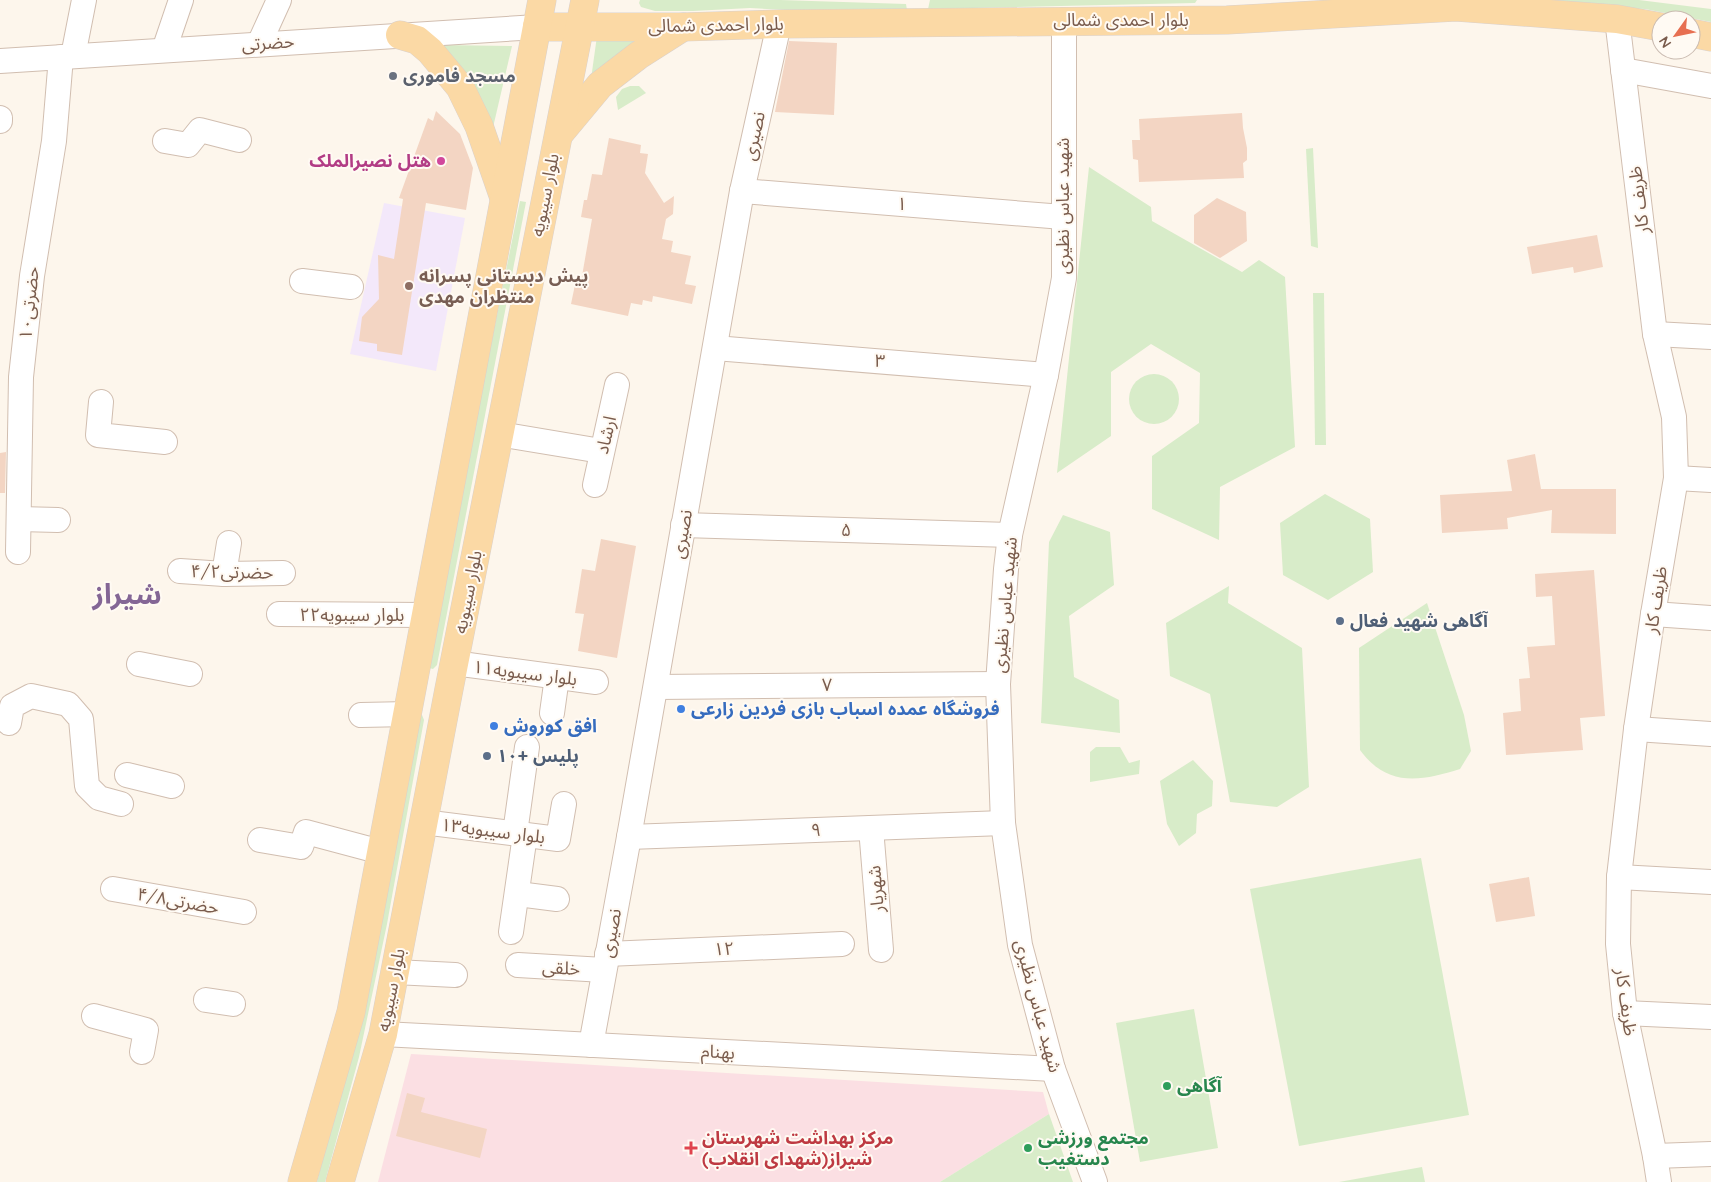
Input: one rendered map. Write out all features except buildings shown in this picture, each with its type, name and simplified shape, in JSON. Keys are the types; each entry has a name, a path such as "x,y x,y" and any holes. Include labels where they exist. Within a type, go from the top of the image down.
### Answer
{"main road":[{"name":"بلوار سیبویه","path":"302,1182 351,1012 542,0"},
{"name":"بلوار احمدی شمالی","path":"536,26 583,13 683,27 1064,20 1228,10 1456,7 1617,19 1651,25"},
{"name":"بلوار سیبویه","path":"340,1182 383,1034 498,434 583,13"},
{"path":"557,135 600,85 639,55 683,27"},
{"path":"400,35 417,40 430,51 460,87 479,126 505,200"},
{"path":"413,684 451,676"}],"street":[{"name":"حضرتی۱۰","path":"18,552 22,377 32,276 67,56 84,0"},
{"path":"164,50 181,0"},
{"path":"259,44 279,0"},
{"name":"ظریف کار","path":"1617,19 1655,334 1674,417 1676,478 1636,729 1619,877 1618,944 1625,1013 1659,1182"},
{"name":"شهید عباس نظیری","path":"1064,20 1064,278 1046,375 1010,536 998,684 1003,823 1020,945 1053,1069 1096,1182"},
{"name":"نصیری","path":"591,1045 656,687 742,191 779,24"},
{"name":"حضرتی","path":"0,61 536,26"},
{"path":"1623,70 1711,86"},
{"path":"165,141 188,145 200,130 239,140"},
{"name":"۱","path":"742,191 1063,217"},
{"path":"302,281 351,287"},
{"path":"1655,334 1711,337"},
{"name":"۳","path":"715,348 1046,375"},
{"name":"ارشاد","path":"595,485 617,385"},
{"path":"100,402 98,435 165,442"},
{"path":"498,434 602,451"},
{"path":"1676,478 1711,480"},
{"path":"19,519 58,520"},
{"name":"۵","path":"683,524 1010,536"},
{"path":"224,574 229,543"},
{"name":"حضرتی۴/۲","path":"180,571 224,574 283,573"},
{"name":"بلوار سیبویه۲۲","path":"279,614 425,615"},
{"path":"1653,614 1711,618"},
{"path":"138,664 190,674"},
{"name":"بلوار سیبویه۱۱","path":"451,676 557,677 596,682"},
{"path":"552,714 557,677"},
{"name":"۷","path":"656,687 998,684"},
{"path":"9,723 12,706 30,696 68,704 81,720 88,786 99,798 121,804"},
{"path":"361,714 408,714"},
{"path":"1636,729 1711,734"},
{"path":"511,932 518,894 520,834 527,747"},
{"path":"127,776 172,786"},
{"name":"بلوار سیبویه۱۳","path":"423,822 558,839 564,804"},
{"name":"۹","path":"629,837 1003,823"},
{"name":"شهریار","path":"871,828 881,950"},
{"path":"260,840 301,847 306,832 381,852"},
{"path":"1619,877 1711,882"},
{"name":"حضرتی۴/۸","path":"113,889 244,912"},
{"path":"518,894 557,899"},
{"name":"۱۲","path":"606,962 842,944"},
{"name":"خلقی","path":"518,965 606,962"},
{"path":"395,972 455,975"},
{"path":"206,1000 232,1004"},
{"path":"1625,1013 1711,1017"},
{"path":"94,1016 146,1030 142,1052"},
{"name":"بهنام","path":"383,1034 1053,1069"},
{"path":"1655,1156 1711,1154"}],"shaded area":[{"name":"پیش دبستانی پسرانه منتظران مهدی","path":"384,203 465,218 436,371 350,354"},
{"name":"مرکز بهداشت شهرستان شیراز(شهدای انقلاب)","path":"411,1054 1043,1092 1049,1114 940,1182 378,1182"}],"green space":[{"path":"640,0 780,0 906,4 907,10 806,11 750,8 655,11 641,7"},
{"path":"930,0 1197,0 1195,3 928,9"},
{"path":"1472,0 1639,0 1711,9 1711,22 1701,20 1701,10"},
{"path":"641,35 591,79 597,36"},
{"path":"442,45 512,46 491,136"},
{"path":"630,86 639,86 646,93 618,110 616,97 622,89"},
{"path":"1313,148 1318,248 1311,246 1306,149"},
{"path":"1089,167 1151,207 1152,221 1242,272 1259,260 1285,277 1295,447 1220,487 1219,540 1152,509 1152,456 1199,423 1200,373 1151,344 1111,372 1111,436 1057,473"},
{"path":"520,201 526,202 437,665 433,669 429,668 427,663"},
{"path":"1313,293 1324,293 1326,445 1315,445"},
{"path":"1149,374 1159,374 1172,381 1179,394 1179,404 1172,417 1159,424 1149,424 1140,420 1133,413 1129,404 1129,394 1133,385 1140,378"},
{"path":"1325,494 1370,519 1373,572 1328,600 1283,575 1280,523"},
{"path":"1063,515 1110,532 1114,585 1069,616 1074,677 1119,700 1120,733 1041,723 1049,542"},
{"path":"1229,586 1228,603 1302,648 1309,787 1277,807 1230,802 1210,694 1170,676 1166,623"},
{"path":"1427,603 1464,715 1471,751 1460,769 1432,776 1406,778 1382,771 1360,750 1359,648"},
{"path":"422,715 424,720 387,924 359,1057 325,1182 317,1182 358,1026 418,717"},
{"path":"1096,747 1120,747 1129,763 1140,760 1139,774 1090,782 1090,752"},
{"path":"1193,760 1213,781 1212,806 1197,814 1196,833 1179,846 1167,824 1160,781"},
{"path":"1421,858 1469,1115 1299,1146 1250,889"},
{"name":"آگاهی","path":"1194,1009 1218,1148 1140,1162 1116,1023"},
{"name":"مجتمع ورزشی دستغیب","path":"1049,1114 1073,1182 940,1182"},
{"path":"1422,1167 1425,1182 1339,1182"}],"place":[{"name":"مسجد فاموری","path":"393,76"},
{"name":"هتل نصیرالملک","path":"441,161"},
{"name":"پیش دبستانی پسرانه منتظران مهدی","path":"409,286"},
{"name":"آگاهی شهید فعال","path":"1340,621"},
{"name":"فروشگاه عمده اسباب بازی فردین زارعی","path":"681,709"},
{"name":"افق کوروش","path":"494,726"},
{"name":"پلیس +۱۰","path":"487,756"},
{"name":"آگاهی","path":"1167,1086"},
{"name":"مرکز بهداشت شهرستان شیراز(شهدای انقلاب)","path":"691,1148"},
{"name":"مجتمع ورزشی دستغیب","path":"1028,1148"}],"district":[{"name":"شیراز","path":"127,594"}]}
